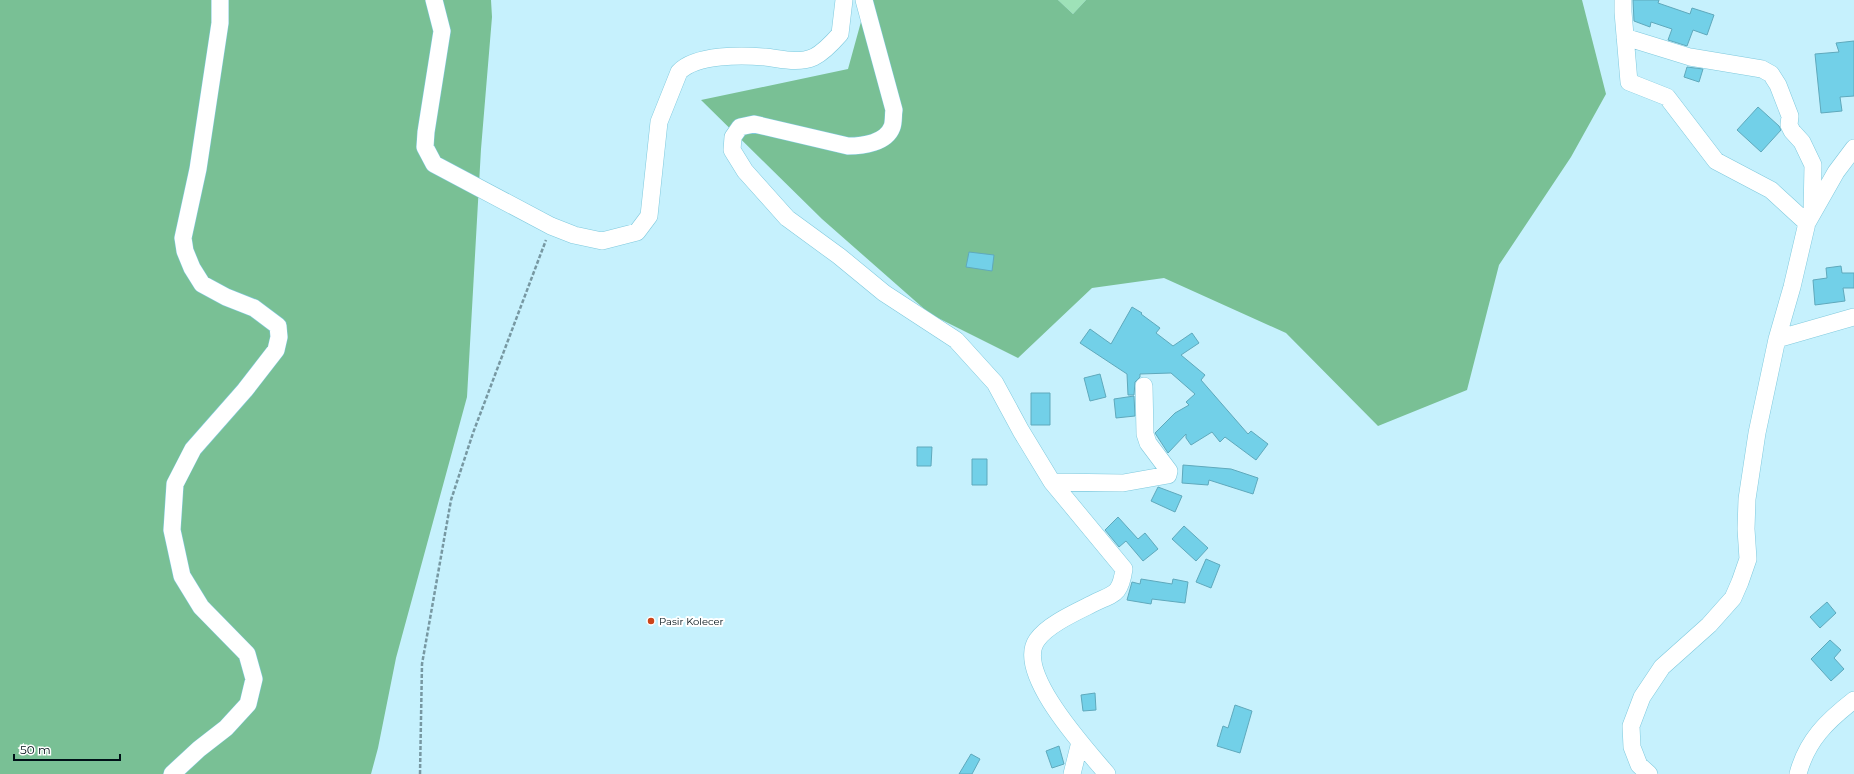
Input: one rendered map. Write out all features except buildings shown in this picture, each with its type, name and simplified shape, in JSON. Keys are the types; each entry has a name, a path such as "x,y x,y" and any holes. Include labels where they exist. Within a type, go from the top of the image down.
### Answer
{"street":[{"path":"172,774 199,749 226,728 248,704 254,679 247,654 201,607 182,576 172,530 175,484 193,449 245,390 276,350 279,337 278,326 254,308 226,298 202,284 192,268 185,251 183,238 199,161 220,23 220,0"},
{"path":"434,0 442,31 425,147 434,164 551,226 574,236 602,241 637,232 649,216 659,122 679,72 685,66 700,60 716,58 742,56 786,61 802,60 815,56 840,34 844,0"},
{"path":"864,0 894,110 892,127 882,139 864,146 848,146 754,124 740,127 733,137 732,150 745,171 787,218 839,256 884,292 956,340 996,383 1021,431 1052,482 1124,569 1122,584 1112,596 1065,617 1037,640 1032,649 1035,671 1049,700 1080,742 1107,774"},
{"path":"1624,0 1625,37 1629,82 1667,97 1716,161 1771,190 1809,219"},
{"path":"1625,37 1690,57 1762,69 1771,74 1785,102 1790,116 1789,125 1792,131 1802,142 1813,165 1809,219 1777,339 1757,433 1747,499 1746,529 1748,559 1733,598 1709,625 1662,667 1642,697 1631,726 1632,747 1639,765 1649,774"},
{"path":"1809,219 1836,172 1854,148"},
{"path":"1777,339 1854,317"},
{"path":"1052,482 1123,483 1168,475 1169,471 1148,443 1145,434 1144,386"},
{"path":"1798,774 1802,759 1808,746 1830,719 1854,700"},
{"path":"1072,774 1080,742"}],"path":[{"path":"420,774 422,664 451,500 473,433 551,226"}],"green space":[{"path":"0,0 491,0 492,17 481,149 467,397 396,658 378,748 371,774 0,774"},
{"path":"867,0 1058,0 1073,14 1086,0 1582,0 1606,94 1571,157 1499,265 1467,390 1378,426 1286,333 1164,278 1092,288 1018,358 930,314 822,219 701,100 848,69"},
{"path":"1058,0 1086,0 1073,14"}],"place":[{"name":"Pasir Kolecer","path":"651,621"}]}
